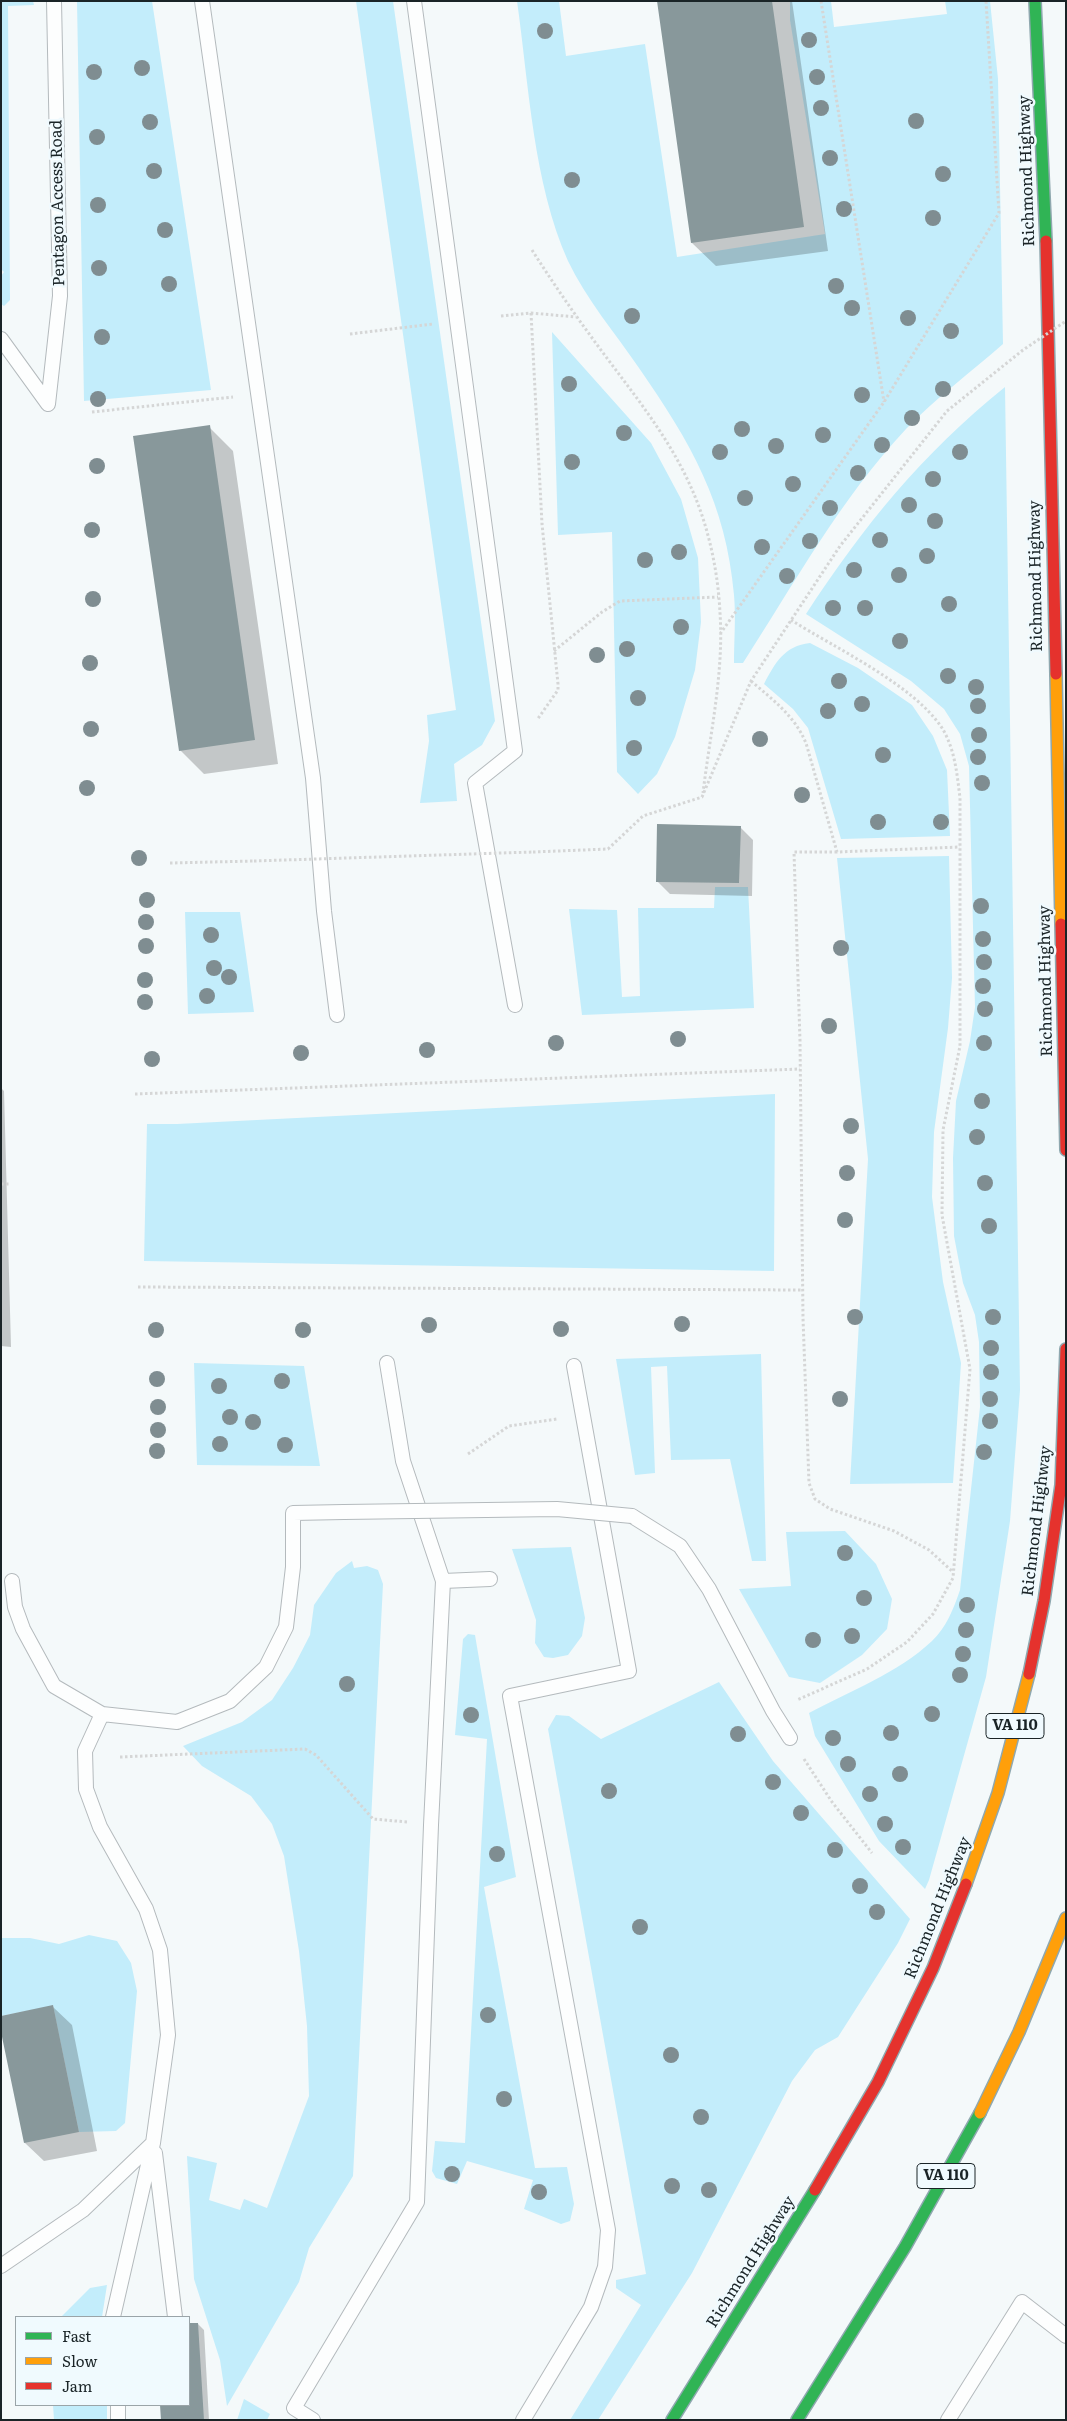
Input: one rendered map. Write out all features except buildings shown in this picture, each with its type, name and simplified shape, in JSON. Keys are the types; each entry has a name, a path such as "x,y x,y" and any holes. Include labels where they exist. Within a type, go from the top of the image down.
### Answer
{"highway":[{"name":"Richmond Highway","path":"1036,1 1046,237 1066,1150"},
{"name":"Richmond Highway","path":"672,2420 815,2191 878,2082 933,1968 980,1848 998,1793 1030,1670 1044,1601 1061,1485 1066,1349"},
{"name":"VA 110","path":"797,2420 914,2233 965,2143 1006,2062 1050,1961 1066,1918"}],"lane":[{"name":"Pentagon Access Road","path":"1,338 48,404 60,296 54,1"},
{"path":"202,1 313,778 324,911 337,1015"},
{"path":"414,1 515,751 475,782 515,1005"},
{"path":"313,2420 294,2408 418,2202 431,1825 443,1581 403,1461 387,1362"},
{"path":"523,2420 591,2307 605,2267 608,2230 510,1696 629,1671 574,1366"},
{"path":"12,1581 15,1607 23,1629 54,1686 102,1714 177,1722 230,1701 266,1666 286,1627 293,1567 293,1513 557,1510 632,1516 680,1546 709,1589 773,1711 790,1738"},
{"path":"443,1581 490,1578"},
{"path":"102,1714 85,1751 86,1789 100,1827 146,1909 160,1950 168,2035 153,2143 113,2316"},
{"path":"1,2266 83,2210 153,2143"},
{"path":"153,2143 175,2316"},
{"path":"948,2420 1022,2302 1066,2336"},
{"path":"118,2406 118,2420"}],"path":[{"path":"821,1 884,402"},
{"path":"720,634 884,402 998,213 986,1"},
{"path":"532,250 576,317 668,443 690,486 706,534 715,567 720,634 720,664 702,797"},
{"path":"515,751 558,690 542,524 530,312"},
{"path":"501,316 530,312 576,317"},
{"path":"170,863 608,849 643,816 702,797 751,681 840,546 947,411 1023,350 1066,322"},
{"path":"350,334 439,323"},
{"path":"92,412 258,394"},
{"path":"554,651 602,612 620,601 718,597"},
{"path":"773,1711 867,1669 907,1642 933,1614 954,1573 970,1369 942,1215 943,1130 960,1046 960,798 956,761 942,728 908,692 791,620"},
{"path":"751,681 788,712 799,726 806,743 837,852"},
{"path":"954,1573 929,1550 894,1531 830,1509 814,1498 809,1483 802,1290 800,1069 794,852 960,847"},
{"path":"135,1094 800,1069"},
{"path":"1,1184 9,1184"},
{"path":"138,1287 802,1290"},
{"path":"468,1454 509,1426 553,1420"},
{"path":"790,1738 832,1802 872,1853"},
{"path":"120,1757 305,1750 316,1755 373,1819 431,1825"}],"shaded area":[{"path":"1,1 33,1 34,5 8,6 10,300 4,306 1,304 1,276 4,272 1,269"},
{"path":"77,1 152,1 211,390 84,401"},
{"path":"356,1 393,1 495,721 482,745 454,764 457,801 420,803 429,741 427,715 456,710"},
{"path":"517,1 559,1 566,56 645,44 677,257 825,234 790,20 790,1 831,1 834,27 947,14 945,1 990,1 998,79 1003,344 929,407 882,456 819,542 743,663 734,663 735,603 730,562 723,531 703,475 675,422 583,289 568,261 556,231 547,199 534,133"},
{"path":"552,332 651,443 681,499 698,558 701,622 695,670 675,737 657,774 638,794 617,772 612,532 558,535"},
{"path":"1005,387 1020,1390 1010,1521 986,1677 925,1889 879,1841 815,1736 809,1713 873,1681 919,1652 937,1636 945,1624 960,1590 980,1407 979,1342 975,1315 963,1283 954,1236 953,1158 956,1101 970,1041 975,1007 969,766 960,734 944,709 911,681 806,614 850,550 896,492 947,438"},
{"path":"810,643 858,668 912,705 933,736 947,770 950,836 841,839 808,728 793,709 764,684 781,657 793,648"},
{"path":"949,856 952,978 948,1028 934,1132 932,1197 943,1282 961,1363 953,1483 850,1484 868,1159 837,858"},
{"path":"715,887 748,887 754,1008 582,1015 569,909 617,910 622,997 640,996 638,908 714,908"},
{"path":"185,912 240,912 254,1012 188,1014"},
{"path":"775,1094 774,1271 144,1261 147,1124"},
{"path":"761,1354 766,1561 752,1561 730,1459 671,1460 667,1366 651,1367 655,1473 635,1475 616,1359"},
{"path":"194,1363 304,1366 320,1466 197,1465"},
{"path":"845,1531 876,1564 892,1599 887,1629 862,1655 820,1683 789,1677 739,1589 791,1586 786,1532"},
{"path":"571,1547 585,1618 582,1636 568,1655 553,1658 544,1657 535,1643 536,1620 512,1549"},
{"path":"352,1561 354,1568 367,1566 378,1570 383,1584 353,2176 309,2248 299,2282 227,2406 220,2360 194,2279 187,2156 217,2163 209,2200 240,2210 244,2199 267,2208 309,2096 307,2026 299,1951 284,1856 272,1824 251,1796 202,1766 183,1746 242,1722 272,1700 293,1668 310,1635 314,1605 336,1573"},
{"path":"468,1634 475,1635 516,1877 484,1887 535,2168 567,2167 574,2204 570,2221 561,2224 524,2209 533,2180 467,2161 457,2184 436,2178 432,2171 435,2141 465,2143 487,1739 455,1735 463,1639"},
{"path":"719,1682 773,1761 910,1919 898,1943 838,2037 815,2050 792,2081 692,2273 598,2420 570,2420 641,2305 616,2288 616,2280 646,2274 548,1729 556,1715 569,1716 601,1739"},
{"path":"89,1935 117,1941 131,1963 137,1991 125,2123 116,2131 79,2132 53,2006 1,2016 1,1938 30,1938 59,1944"},
{"path":"107,2285 102,2316 62,2316 90,2288"},
{"path":"244,2399 270,2414 267,2420 237,2420"},
{"path":"53,2406 107,2406 107,2420 54,2420"}],"traffic: fast":[{"path":"1035,1 1046,241"},
{"path":"797,2420 905,2247 980,2113"},
{"path":"672,2420 815,2190"}],"traffic: slow":[{"path":"1056,674 1061,924"},
{"path":"966,1884 998,1793 1029,1674"},
{"path":"980,2113 1019,2032 1066,1918"}],"traffic: jam":[{"path":"1046,241 1056,674"},
{"path":"1061,924 1066,1150"},
{"path":"1029,1674 1044,1601 1061,1485 1066,1349"},
{"path":"815,2190 878,2082 933,1968 966,1884"}]}
